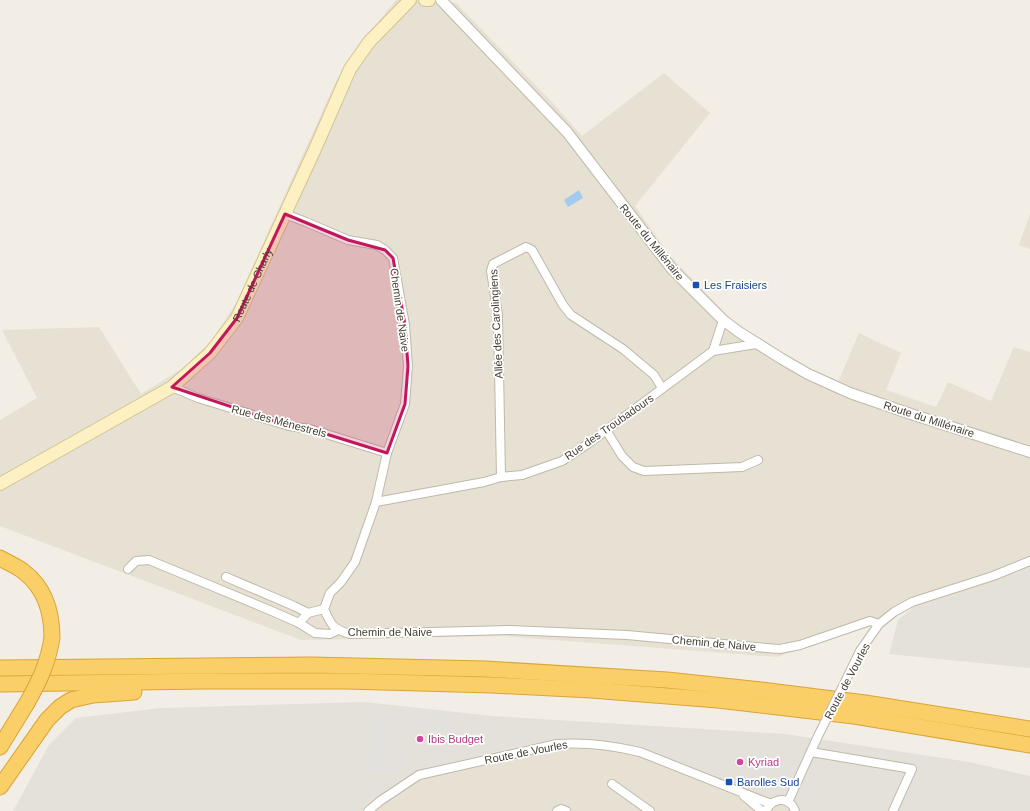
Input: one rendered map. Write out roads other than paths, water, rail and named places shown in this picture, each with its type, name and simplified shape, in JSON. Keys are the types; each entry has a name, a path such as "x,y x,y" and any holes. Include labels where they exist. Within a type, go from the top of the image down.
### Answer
{"highway":[{"path":"0,558 26,573 35,584 44,596 52,624 52,638 46,666 39,682 0,747"},
{"path":"0,658 65,660 73,668"},
{"path":"0,668 303,665 485,669 667,680 761,690 865,703 1030,729"},
{"path":"0,684 206,681 346,681 576,689 718,700 854,716 1030,745"},
{"path":"0,787 47,720 60,707 71,700 93,695 191,689 206,681"}],"main road":[{"name":"Route de Charly","path":"0,484 172,387 210,353 237,318 350,69 369,42 410,0"}],"street":[{"name":"Route du Millénaire","path":"441,0 567,132 672,269 723,320 756,344 808,374 850,393 1030,452"},
{"name":"Chemin de Naive","path":"284,214 348,240 377,245 385,250 393,258 405,325 408,366 405,404 387,453 376,502 355,562 341,582 330,593 324,609 330,622 338,630 350,634 510,630 627,635 780,649 800,645 870,621 879,624"},
{"name":"Allée des Carolingiens","path":"501,477 498,315 491,271 493,264 526,247 532,250 563,305 571,315 623,349 654,375 662,388"},
{"path":"713,351 723,320"},
{"name":"Rue des Troubadours","path":"376,502 484,482 501,477 522,475 562,460 589,443 713,351 756,344"},
{"name":"Rue des Ménestrels","path":"172,387 198,398 274,422 310,429 387,453"},
{"path":"606,430 622,456 633,467 644,471 742,466 758,460"},
{"path":"128,569 136,561 148,560 299,623 315,633 330,634 338,630"},
{"name":"Route de Vourles","path":"788,802 818,736 860,651 879,624 894,612 912,602 993,576 1030,561"},
{"path":"226,577 308,613"},
{"path":"299,623 308,613 324,609"},
{"name":"Route de Vourles","path":"368,811 420,775 557,744 571,743 598,744 640,752 737,790 768,807"},
{"path":"811,752 912,769 893,811"},
{"path":"612,784 650,811"},
{"name":"Route de Vourles","path":"737,790 762,811"},
{"path":"768,807 775,801 779,800 788,802 792,805 795,811"},
{"path":"557,811 562,809 566,811"}],"water":[{"path":"579,190 583,198 568,207 564,200"}],"place":[{"name":"Les Fraisiers","path":"696,285"},
{"name":"Ibis Budget","path":"420,739"},
{"name":"Kyriad","path":"740,762"},
{"name":"Barolles Sud","path":"729,782"}]}
